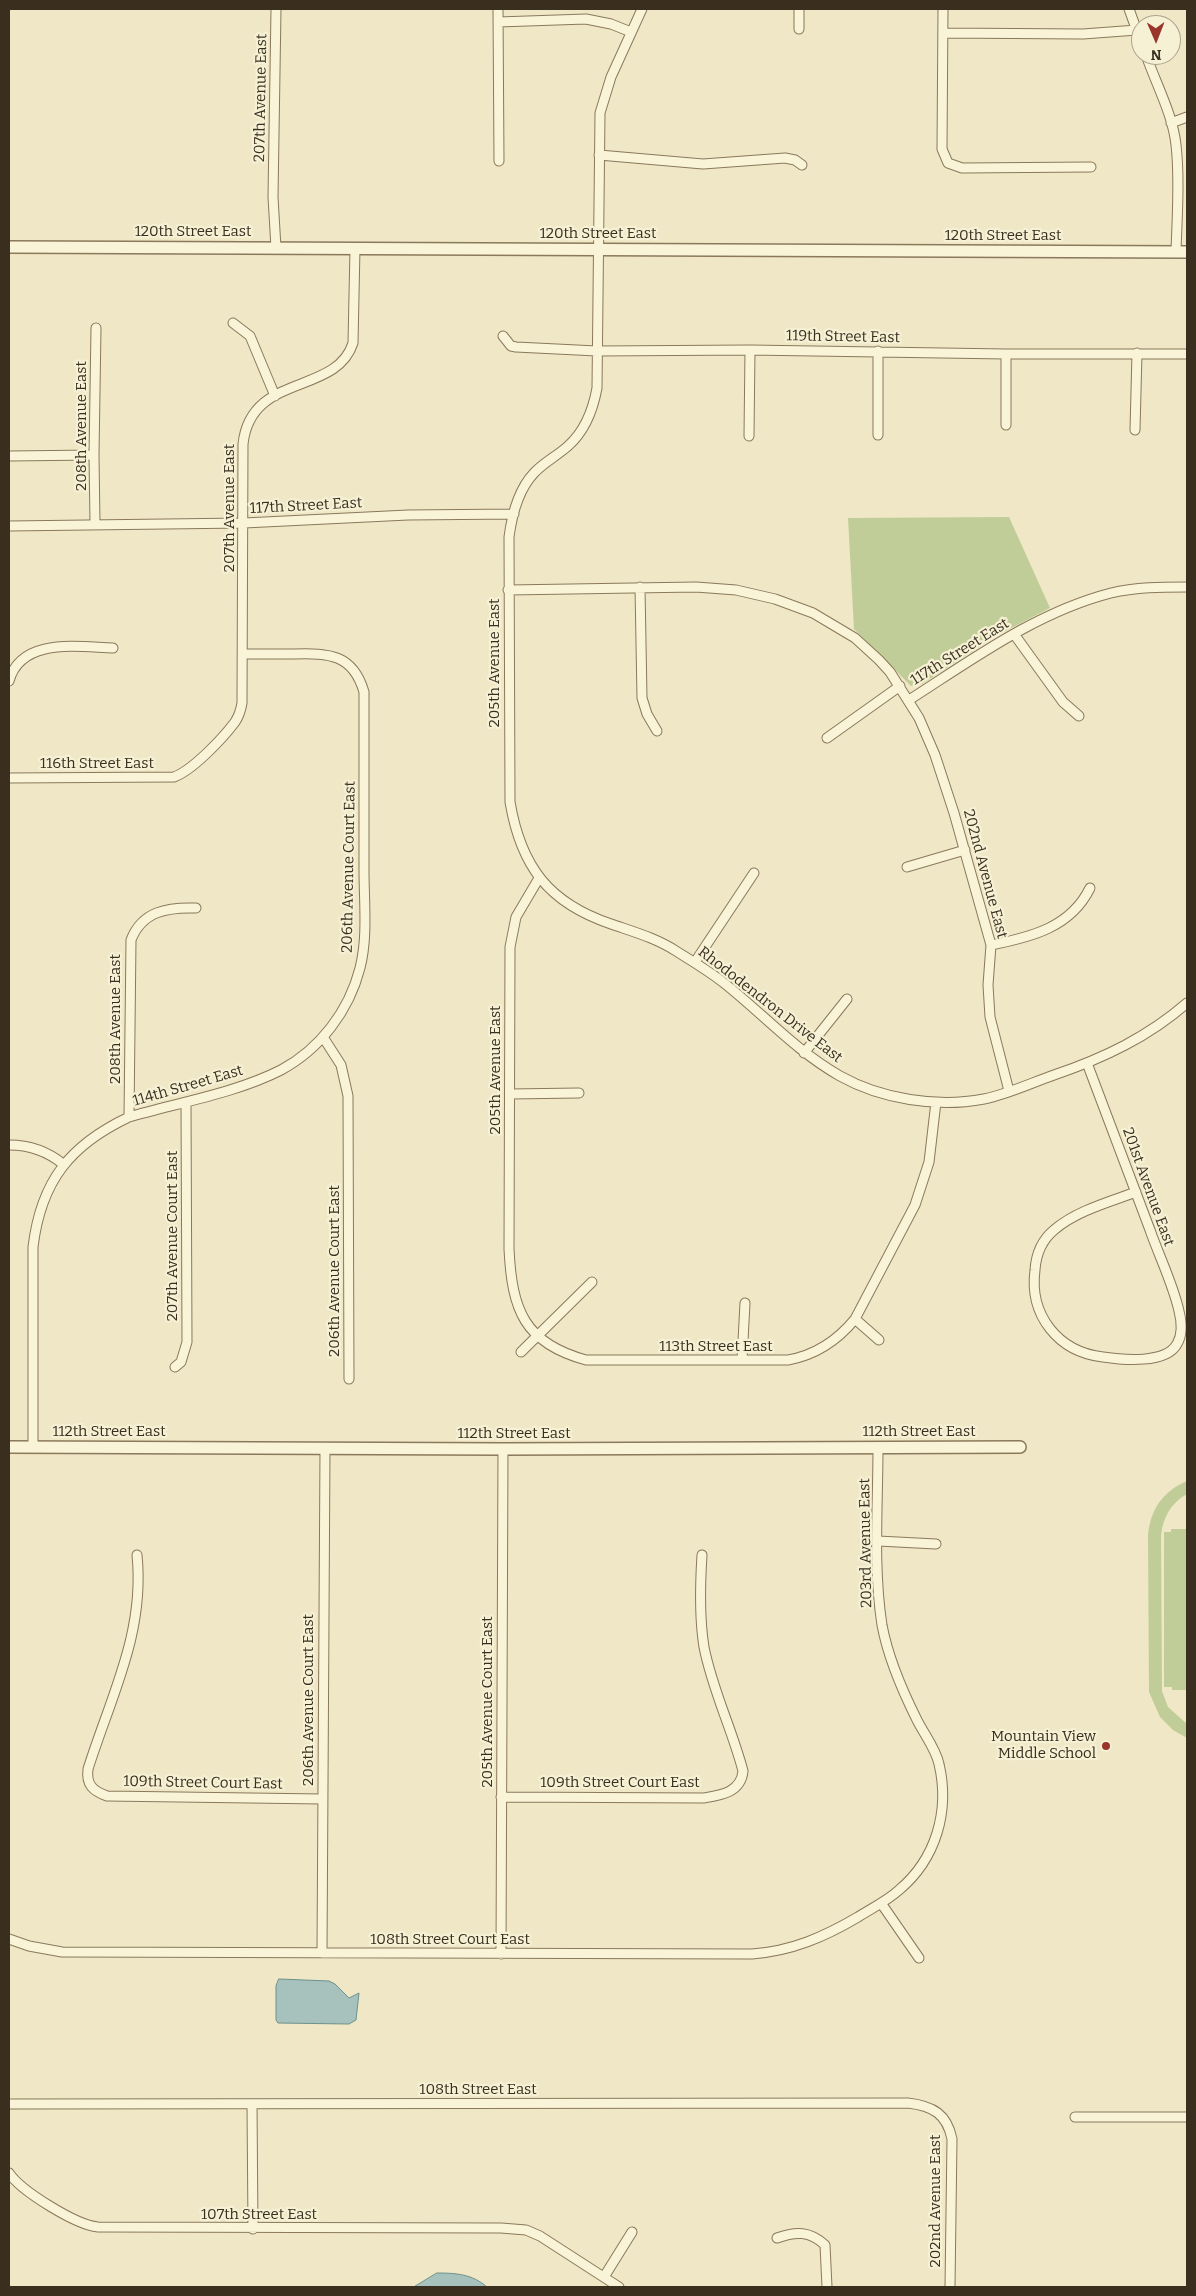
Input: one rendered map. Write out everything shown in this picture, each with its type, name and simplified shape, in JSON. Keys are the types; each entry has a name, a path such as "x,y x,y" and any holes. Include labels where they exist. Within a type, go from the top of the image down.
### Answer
{"street":[{"name":"207th Avenue East","path":"276,9 273,198 276,248"},
{"path":"498,9 498,162"},
{"name":"205th Avenue East","path":"538,1335 518,1308 512,1281 509,1230 510,948 516,917 539,878 522,851 514,828 510,802 509,536 522,489 534,473 578,436 587,421 597,388 599,156 602,107 610,77 642,9"},
{"path":"799,9 799,29"},
{"path":"943,9 942,149 948,163 962,168 1091,167"},
{"path":"498,22 586,19 612,24 631,32"},
{"path":"943,33 1083,34 1131,30"},
{"path":"1150,65 1176,145 1182,252"},
{"path":"1170,123 1187,117"},
{"path":"599,156 703,164 785,158 795,160 802,165"},
{"name":"120th Street East","path":"9,246 1182,252"},
{"name":"207th Avenue East","path":"184,773 236,720 242,703 243,444 246,426 257,408 275,396 333,368 344,361 351,350 353,343 355,248"},
{"path":"233,323 250,336 275,396"},
{"name":"208th Avenue East","path":"95,524 96,328"},
{"name":"119th Street East","path":"503,336 511,346 516,347 597,351 750,350 1006,354 1187,354"},
{"path":"749,436 750,350"},
{"path":"878,351 878,435"},
{"path":"1135,430 1137,353"},
{"path":"1006,354 1006,425"},
{"path":"9,456 94,455"},
{"name":"117th Street East","path":"9,526 244,523 408,514 514,514"},
{"path":"640,587 642,698 646,714 657,731"},
{"name":"117th Street East","path":"508,590 640,587 716,588 756,594 794,605 828,620 855,638 879,660 909,700 1014,634 1051,614 1112,593 1147,588 1187,587"},
{"path":"1014,634 1063,702 1079,716"},
{"path":"9,681 16,665 38,650 60,647 113,648"},
{"name":"206th Avenue Court East","path":"243,654 323,653 341,659 354,671 360,679 364,692 363,955 353,989 340,1014 323,1037 341,1065 348,1096 349,1379"},
{"path":"827,738 900,686"},
{"name":"202nd Avenue East","path":"909,700 920,718 935,754 965,850 991,945 988,985 990,1017 1009,1091"},
{"name":"116th Street East","path":"9,778 165,778 184,773"},
{"path":"907,867 965,850"},
{"path":"695,962 754,872"},
{"name":"Rhododendron Drive East","path":"539,878 571,906 598,919 654,939 695,962 724,983 804,1053 840,1076 872,1091 910,1099 936,1102 984,1099 1009,1091 1120,1049 1148,1034 1187,1003"},
{"path":"991,945 1028,936 1061,923 1077,910 1090,888"},
{"name":"208th Avenue East","path":"129,1117 131,940 138,926 153,912 180,907 196,908"},
{"path":"804,1053 846,999"},
{"name":"114th Street East","path":"33,1447 33,1246 37,1218 45,1194 63,1164 94,1136 129,1117 186,1102 281,1070 323,1037"},
{"name":"201st Avenue East","path":"1087,1063 1136,1192 1179,1312 1182,1331 1174,1350 1162,1356 1145,1359 1102,1357 1076,1350 1057,1338 1045,1324 1037,1306 1034,1290 1036,1263 1043,1244 1049,1235 1069,1220 1136,1192"},
{"path":"510,1094 579,1093"},
{"name":"207th Avenue Court East","path":"175,1367 181,1362 187,1342 186,1102"},
{"path":"879,1340 855,1318 915,1205 929,1162 936,1102"},
{"path":"9,1146 30,1147 53,1156 63,1164"},
{"path":"521,1352 592,1282"},
{"path":"742,1360 745,1302"},
{"name":"113th Street East","path":"538,1335 555,1350 586,1360 788,1360 810,1354 836,1339 855,1318"},
{"name":"112th Street East","path":"9,1447 503,1450 1020,1447"},
{"name":"203rd Avenue East","path":"878,1447 878,1577 882,1625 889,1652 913,1712 939,1762 944,1793 941,1823 926,1860 915,1875 881,1903"},
{"name":"206th Avenue Court East","path":"322,1953 325,1448"},
{"name":"205th Avenue Court East","path":"501,1954 503,1450"},
{"path":"878,1541 936,1544"},
{"name":"109th Street Court East","path":"137,1555 138,1588 134,1630 126,1663 88,1769 88,1783 94,1791 107,1796 322,1799"},
{"name":"109th Street Court East","path":"501,1797 704,1798 720,1796 736,1788 742,1779 743,1771 704,1647 700,1609 702,1555"},
{"path":"881,1903 919,1958"},
{"name":"108th Street Court East","path":"9,1939 29,1946 62,1952 501,1954 773,1952 819,1938 881,1903"},
{"name":"108th Street East","path":"9,2104 908,2102 930,2108 943,2118"},
{"path":"252,2104 253,2229"},
{"path":"1075,2117 1187,2117"},
{"name":"202nd Avenue East","path":"943,2118 950,2126 952,2139 950,2287"},
{"name":"107th Street East","path":"9,2173 22,2187 81,2224 90,2226 253,2229 501,2228 526,2230 540,2236 604,2277"},
{"path":"619,2287 604,2277 632,2232"},
{"path":"777,2238 798,2232 819,2239 825,2245 827,2287"}],"green space":[{"path":"1009,517 1050,608 994,637 922,684 911,686 854,629 848,518"},
{"path":"1187,1481 1187,1494 1172,1506 1166,1517 1161,1536 1162,1691 1168,1707 1187,1724 1187,1738 1173,1730 1160,1717 1149,1692 1148,1536 1149,1527 1159,1502 1171,1490"},
{"path":"1171,1529 1187,1529 1187,1690 1172,1690 1172,1687 1164,1687 1164,1532 1171,1532"}],"water":[{"path":"279,1979 329,1981 335,1984 349,1998 359,1993 356,2020 349,2024 278,2023 276,2020 276,1986"},
{"path":"437,2273 464,2275 476,2279 487,2287 414,2287"}],"place":[{"name":"Mountain View Middle School","path":"1106,1746"}]}
